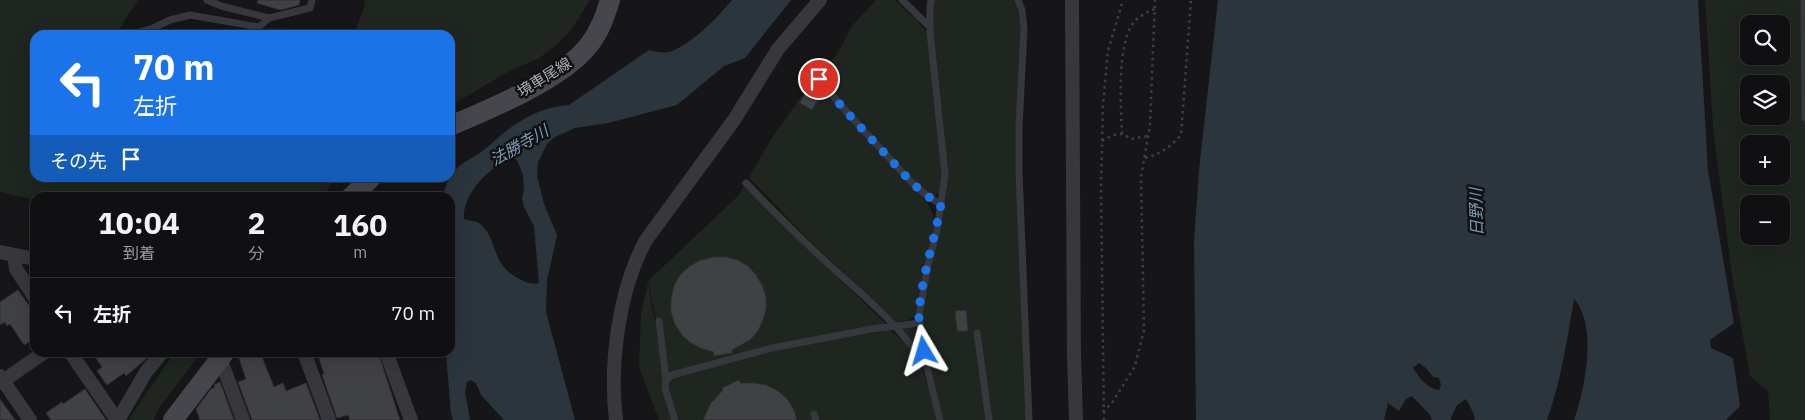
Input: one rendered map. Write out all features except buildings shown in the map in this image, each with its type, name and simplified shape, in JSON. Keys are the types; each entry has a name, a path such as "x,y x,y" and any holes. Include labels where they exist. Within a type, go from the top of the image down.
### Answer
{"main road":[{"name":"境車尾線","path":"455,124 534,86 566,66 588,46 601,28 610,0"},
{"path":"356,192 367,182"},
{"path":"173,420 220,357"}],"street":[{"path":"616,420 614,378 616,354 625,292 636,258 649,236 734,120 778,49 820,0"},
{"path":"1072,0 1076,420"},
{"path":"0,252 30,258"},
{"path":"14,255 16,269 30,290"},
{"path":"30,420 1,380 37,357"},
{"path":"74,357 118,420 146,372 158,357"},
{"path":"223,357 243,420"},
{"path":"306,357 329,420"},
{"path":"388,357 411,420"}],"lane":[{"path":"207,0 221,6 269,18 310,8 312,0"},
{"path":"902,0 930,27"},
{"path":"931,0 930,27 945,165 937,230 921,300 920,323 940,420"},
{"path":"1018,0 1022,10 1024,29 1019,127 1019,172 1029,420"},
{"path":"1804,0 1805,118"},
{"path":"146,30 170,20 190,15 259,27 269,18"},
{"path":"819,79 846,113 910,180 928,198 941,204"},
{"path":"746,183 799,237 896,326 911,342 928,368"},
{"path":"659,321 666,381 665,388 675,420"},
{"path":"666,381 672,375 772,348 920,323"},
{"path":"977,332 989,420"}],"path":[{"path":"1104,420 1102,142 1108,51 1123,0"},
{"path":"1103,412 1112,403 1135,366 1144,330 1141,177 1148,135 1153,75 1155,0"},
{"path":"1145,158 1157,155 1172,146 1181,135 1191,0"},
{"path":"1122,134 1120,86 1127,37 1134,22 1145,12 1155,9"},
{"path":"1102,142 1113,135 1122,134 1131,139 1148,135"}],"shaded area":[{"path":"0,0 138,0 118,30 30,30 30,182 332,182 326,192 30,192 30,199 0,192"},
{"path":"365,0 590,0 570,32 554,47 539,58 506,73 455,103 455,30 356,30 364,9"},
{"path":"876,0 894,0 916,19 928,34 942,169 939,192 935,196 924,191 842,105 817,75 836,56 852,26"},
{"path":"934,0 1015,0 1019,14 1021,56 1019,113 1027,420 943,420 926,347 923,326 923,298 946,191 932,32"},
{"path":"1705,0 1805,0 1805,420 1770,420 1768,391 1750,376 1732,275 1713,128"},
{"path":"267,28 292,30 267,30"},
{"path":"814,79 926,200 933,214 935,222 916,316 909,320 896,322 804,235 749,177 773,136"},
{"path":"744,186 886,324 731,357 668,374 648,281 738,196"},
{"path":"648,283 672,420 659,420 639,367 641,314"},
{"path":"911,326 918,333 921,350 899,328"},
{"path":"890,330 901,339 917,359 927,382 937,420 798,420 790,403 777,391 760,384 741,383 739,381 722,388 724,390 711,403 704,420 676,420 667,388 675,377 773,350"},
{"path":"171,357 198,357 161,405 153,420 128,420"}],"water":[{"name":"法勝寺川","path":"732,0 791,0 745,58 724,66 677,105 608,123 575,128 555,137 547,144 538,162 537,176 544,204 557,235 547,280 546,312 575,420 504,420 481,395 476,383 471,380 467,382 465,392 470,420 453,420 446,357 455,357 455,192 444,192 448,182 455,182 455,171 462,164 484,150 520,121 544,110 569,105 649,50 658,52 672,51 688,42","holes":["512,158 517,160 523,175 524,189 522,198 524,207 534,226 539,283 527,282 508,271 498,257 485,229 479,223 464,219 468,200 473,191 479,182 495,167"]},
{"name":"日野川","path":"1218,0 1698,0 1708,170 1734,323 1710,340 1711,348 1733,358 1740,406 1726,420 1574,420 1585,375 1587,341 1586,325 1581,310 1574,299 1560,375 1547,420 1475,420 1466,399 1457,405 1450,420 1432,420 1430,415 1412,396 1406,399 1399,411 1388,403 1384,420 1196,420 1194,242 1199,170","holes":["1419,363 1433,377 1439,378 1441,385 1439,390 1427,385 1413,368"]}],"route":[{"path":"819,79 846,113 910,180 928,198 941,204 919,316 924,351"}]}
